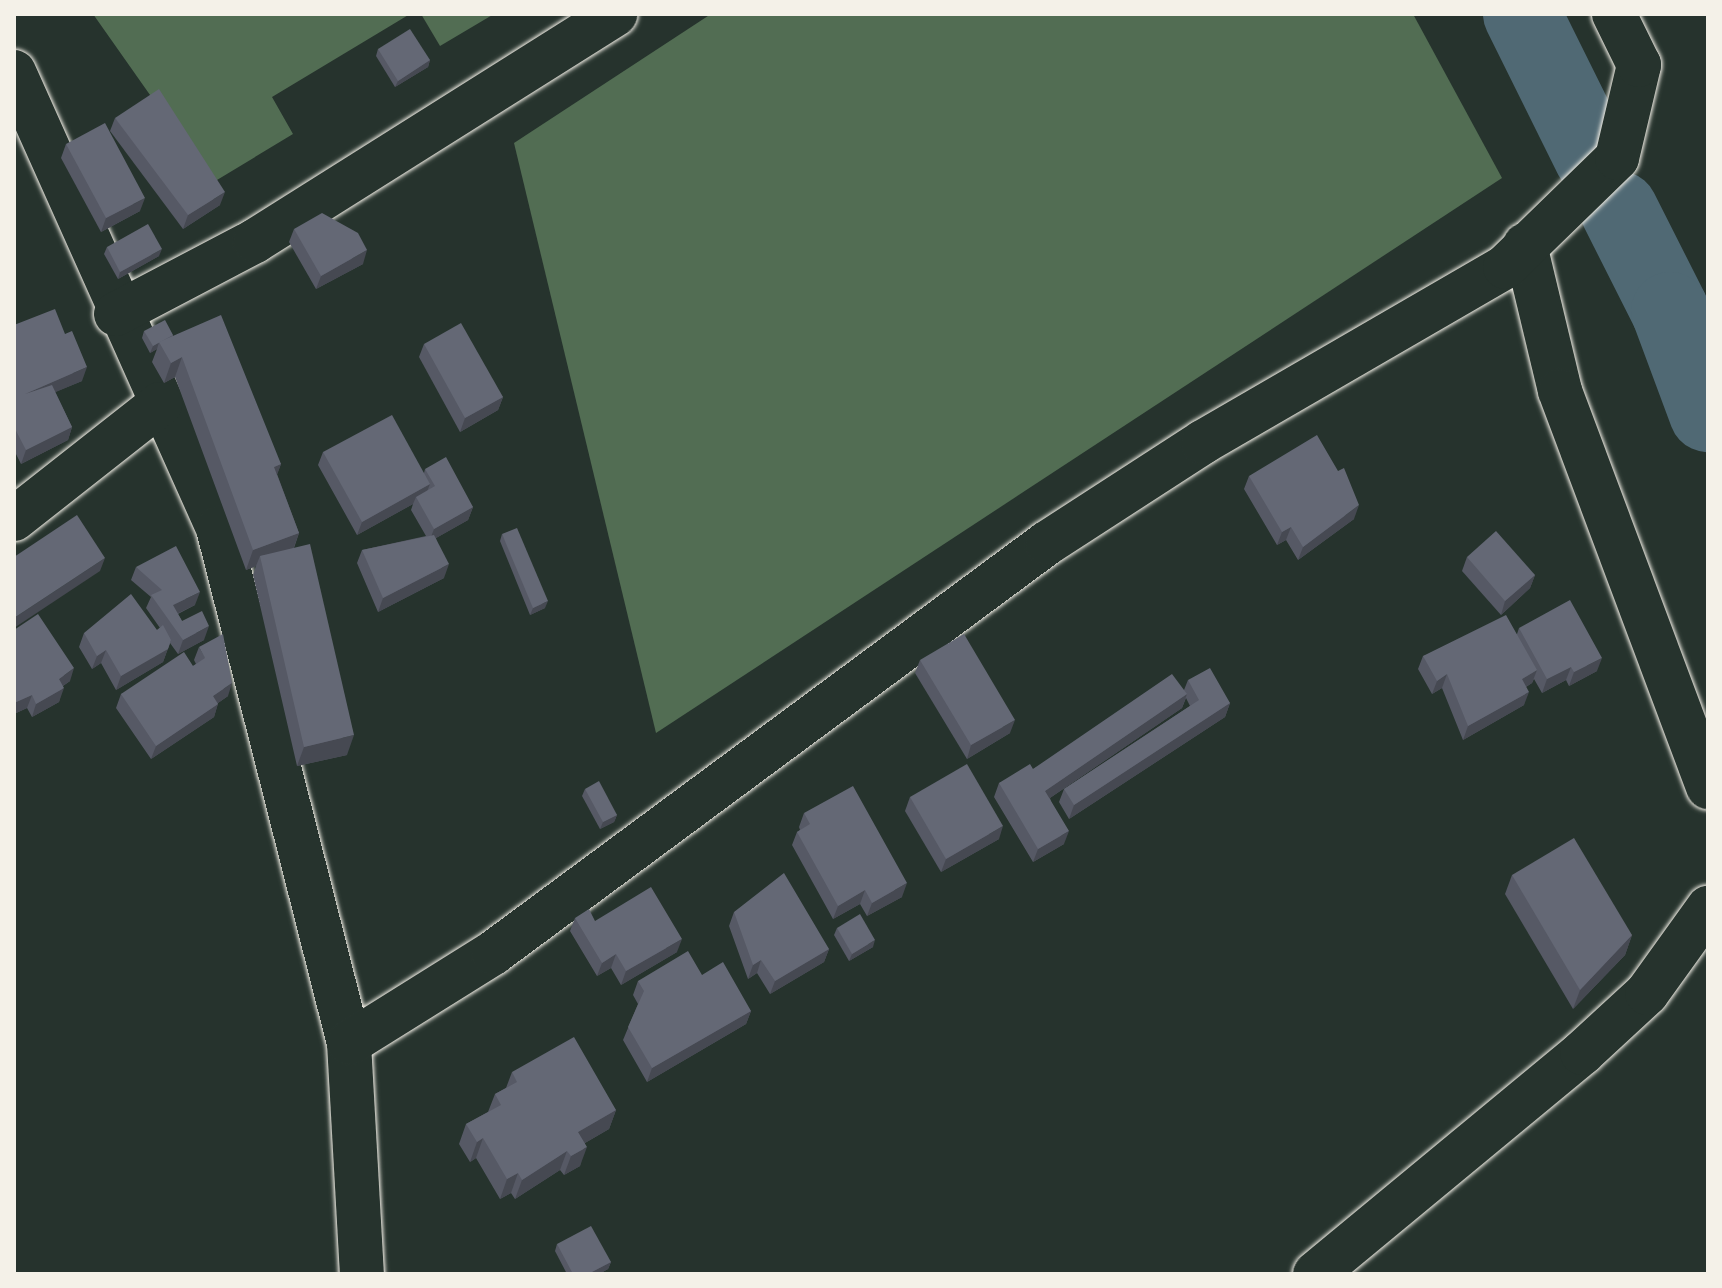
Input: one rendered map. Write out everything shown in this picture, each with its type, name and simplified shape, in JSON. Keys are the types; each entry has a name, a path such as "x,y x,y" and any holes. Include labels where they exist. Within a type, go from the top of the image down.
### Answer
{"street":[{"path":"116,314 255,241 615,14"},
{"path":"349,1043 493,953 1047,543 1203,442 1505,267 1617,158 1639,65 1614,14"},
{"path":"14,72 116,314 160,404 184,441 218,528 349,1043 362,1274"},
{"path":"1525,245 1560,391 1708,787"},
{"path":"14,519 160,404"},
{"path":"1315,1274 1593,1043 1647,993 1708,908"}],"green space":[{"path":"93,14 410,14 272,97 293,134 212,183"},
{"path":"421,14 494,14 440,46"},
{"path":"711,14 1413,14 1502,178 656,733 514,143"}],"building":[{"path":"410,29 430,60 398,81 378,49"},
{"path":"159,89 225,192 188,215 115,118"},
{"path":"105,123 145,198 106,218 66,144"},
{"path":"322,213 358,233 367,250 321,276 294,229"},
{"path":"148,224 162,249 120,272 107,247"},
{"path":"55,309 65,334 72,331 87,367 25,394 52,385 72,427 26,450 14,427 14,325"},
{"path":"221,315 281,464 274,467 299,533 253,550 182,357 171,363 159,342"},
{"path":"165,320 173,335 153,346 144,331"},
{"path":"461,323 503,397 465,418 424,344"},
{"path":"392,415 430,484 362,522 323,452"},
{"path":"1317,435 1338,471 1344,468 1359,505 1303,547 1291,527 1282,532 1249,476"},
{"path":"446,457 473,507 434,529 416,497 435,486 425,469"},
{"path":"77,515 105,558 14,618 14,557"},
{"path":"517,528 548,601 533,608 502,534"},
{"path":"1496,531 1535,575 1505,601 1467,557"},
{"path":"434,535 449,564 383,598 362,550"},
{"path":"310,544 354,735 304,747 260,556"},
{"path":"176,546 200,592 173,605 182,621 202,611 209,626 183,640 151,595 162,590 136,567"},
{"path":"131,594 157,630 163,625 171,640 168,649 121,676 106,650 97,656 84,633"},
{"path":"1570,600 1602,658 1574,672 1571,667 1547,679 1519,628"},
{"path":"38,614 74,668 59,679 64,688 36,704 32,695 14,703 14,630"},
{"path":"1506,615 1537,670 1522,679 1529,692 1468,726 1447,674 1437,681 1423,656"},
{"path":"223,634 232,683 213,696 218,704 156,746 121,694 184,652 193,666 205,658 199,647"},
{"path":"964,634 1015,720 971,745 920,660"},
{"path":"1210,668 1230,703 1074,805 1064,789 1199,700 1188,680"},
{"path":"1172,674 1187,694 1045,791 1069,831 1038,849 999,783 1030,764 1033,769"},
{"path":"967,764 1003,826 946,859 910,797"},
{"path":"599,781 617,815 603,822 585,789"},
{"path":"853,786 907,883 872,903 865,890 838,906 797,832 810,824 804,813"},
{"path":"1574,838 1632,935 1580,990 1512,875"},
{"path":"784,873 829,949 775,981 761,960 753,965 734,912"},
{"path":"651,887 682,939 626,971 616,954 602,963 575,918 589,909 595,921"},
{"path":"860,914 875,940 852,954 837,928"},
{"path":"688,951 702,975 723,962 751,1011 652,1068 628,1027 644,991 638,981"},
{"path":"574,1037 616,1110 578,1132 587,1147 571,1156 567,1151 522,1180 518,1173 507,1179 483,1138 477,1142 466,1124 501,1105 495,1094 517,1082 512,1072"},
{"path":"591,1226 611,1262 588,1274 573,1274 557,1244"}],"waterway":[{"path":"1522,14 1593,157"},
{"path":"1619,210 1670,311 1708,413"}]}
